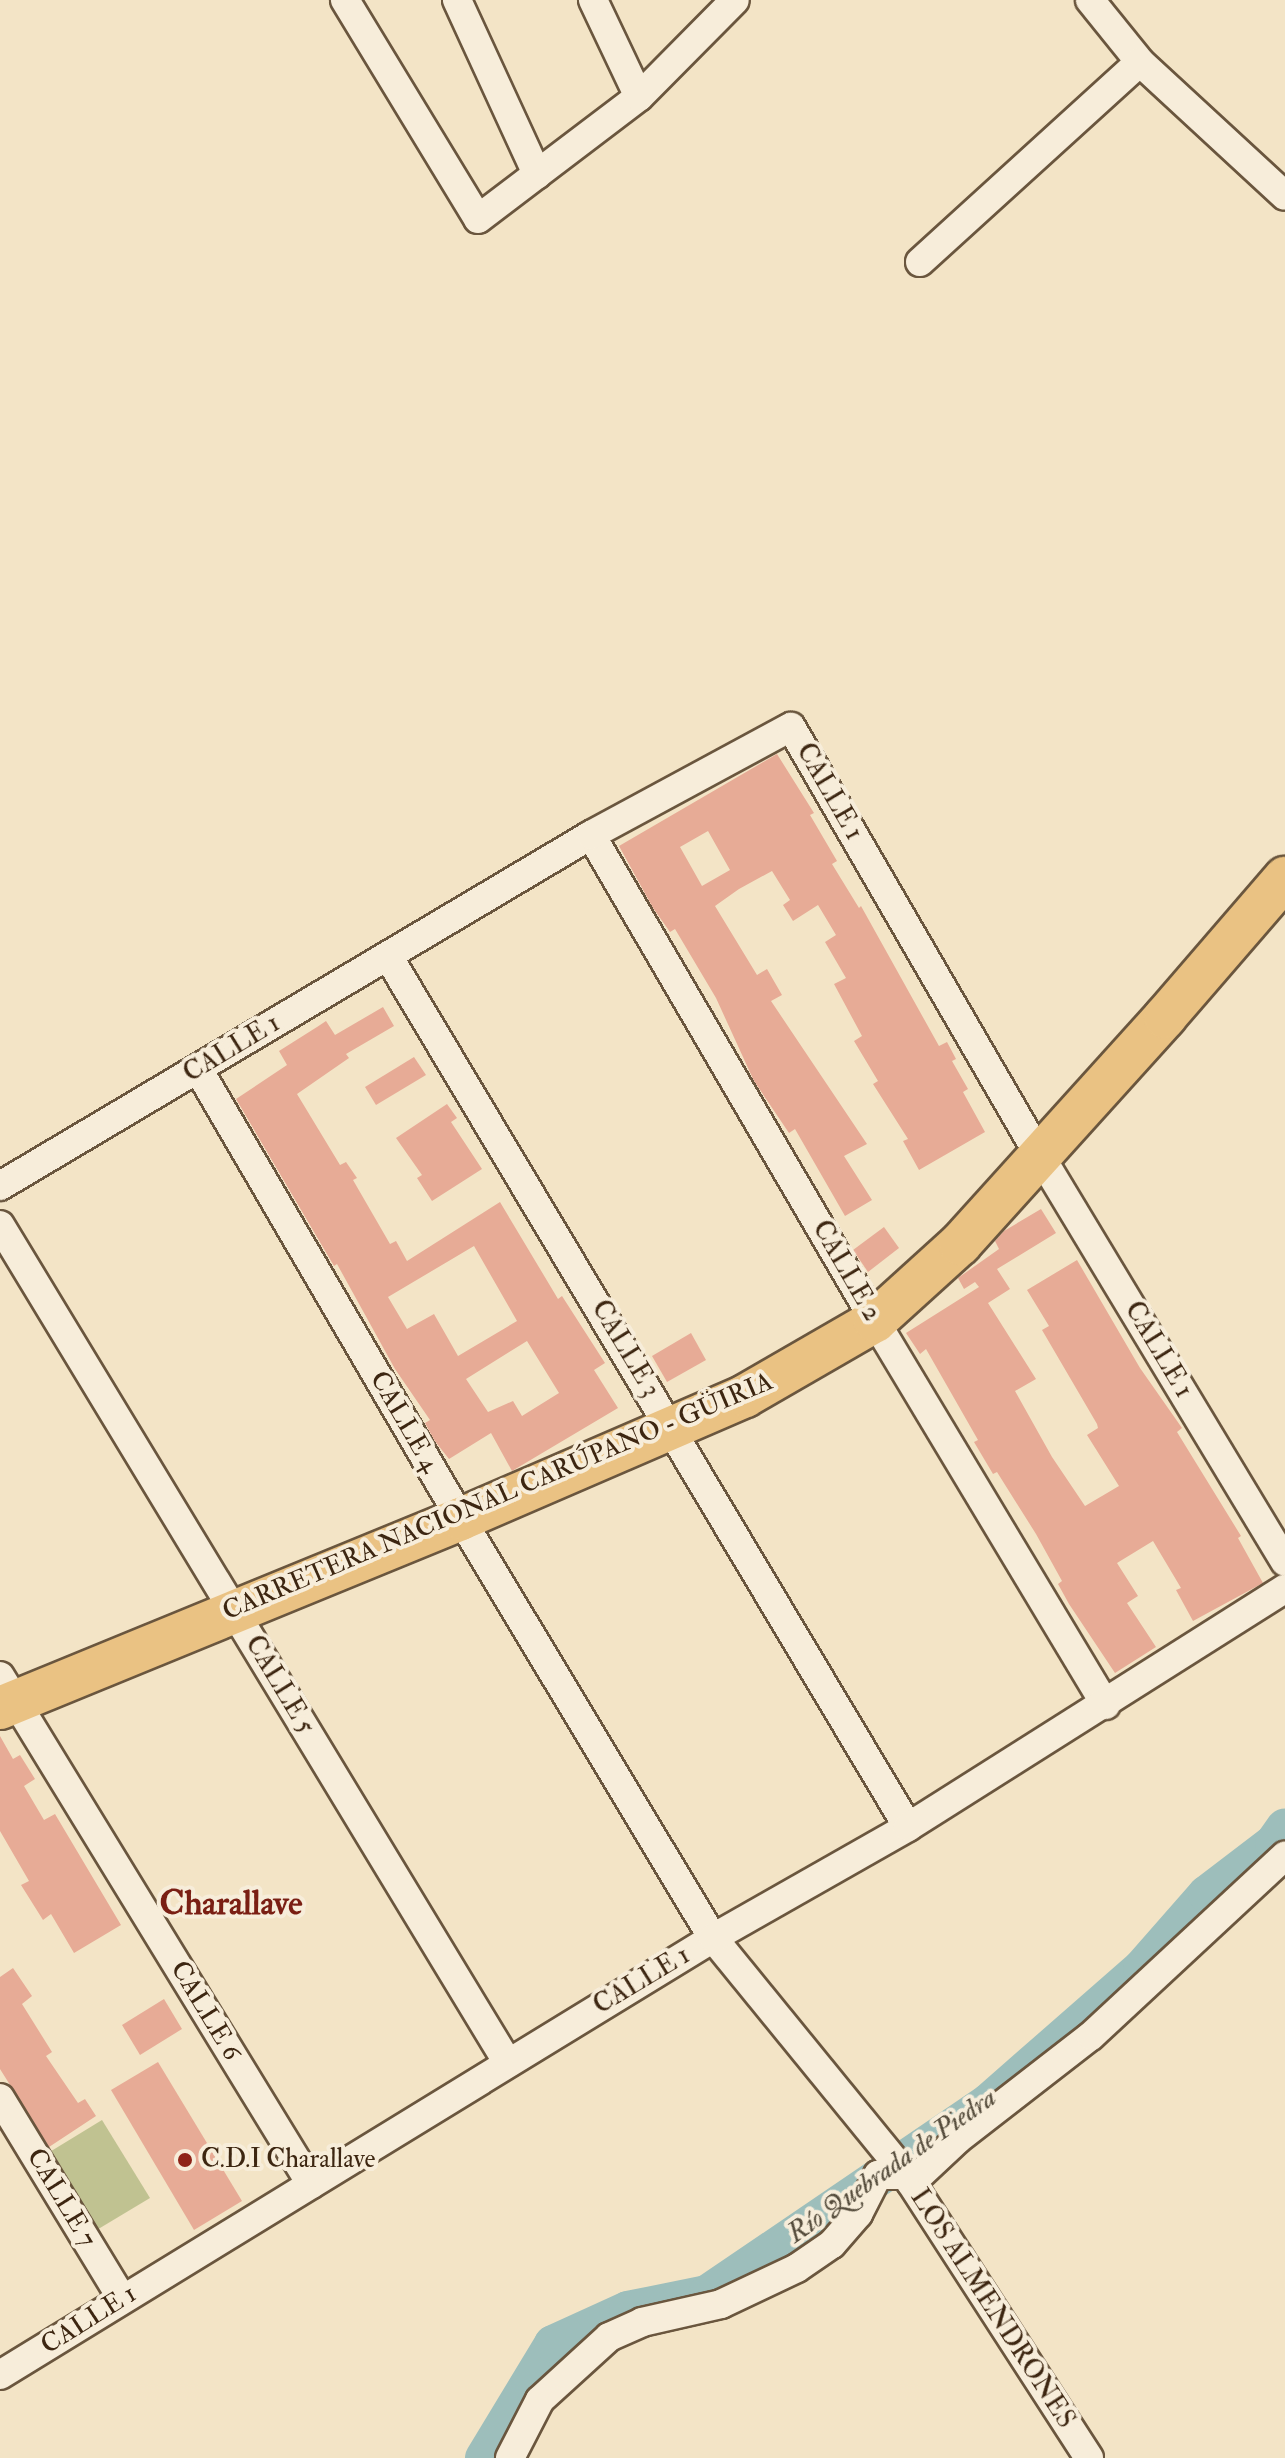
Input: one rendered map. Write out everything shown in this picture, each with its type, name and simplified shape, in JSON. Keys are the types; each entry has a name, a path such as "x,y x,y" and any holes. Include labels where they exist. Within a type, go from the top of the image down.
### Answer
{"highway":[{"name":"CARRETERA NACIONAL CARÚPANO - GÜIRIA","path":"5,1695 234,1611 461,1519 745,1396 875,1321 960,1244 1165,1017 1285,878"}],"street":[{"path":"345,0 478,219 639,97 735,0"},
{"path":"457,0 537,174"},
{"path":"593,0 639,97"},
{"path":"1090,0 1140,62 1285,196"},
{"path":"920,262 1140,62"},
{"name":"CALLE 1","path":"0,1186 591,835 791,727 1039,1154 1285,1561"},
{"name":"CALLE 2","path":"591,835 875,1321 1106,1705"},
{"name":"CALLE 3","path":"388,956 672,1427 908,1827"},
{"name":"CALLE 4","path":"198,1069 461,1519 713,1938"},
{"name":"CALLE 5","path":"0,1225 508,2063"},
{"name":"CALLE 1","path":"0,2375 713,1938 908,1827 1106,1705 1285,1589"},
{"name":"CALLE 6","path":"5,1695 311,2184"},
{"path":"510,2458 540,2400 609,2337 642,2322 721,2304 797,2268 841,2234 858,2214 878,2175 908,2179 1091,2036 1285,1856"},
{"name":"LOS ALMENDRONES","path":"713,1938 908,2179 1089,2458"},
{"name":"CALLE 7","path":"0,2098 122,2299"}],"green space":[{"path":"102,2120 150,2198 95,2231 48,2153"}],"building":[{"path":"777,754 814,813 810,815 837,861 832,864 859,908 861,906 939,1046 947,1042 956,1059 952,1061 968,1089 963,1092 985,1132 919,1170 903,1141 908,1139 873,1084 878,1081 854,1041 862,1036 834,984 846,978 825,942 836,935 818,905 793,921 783,905 790,900 772,871 739,889 715,906 757,975 767,969 782,995 771,1001 867,1144 844,1156 872,1200 845,1216 795,1129 789,1133 754,1081 716,998 675,929 670,932 653,908 619,846","holes":["708,831 730,870 702,886 680,847"]},
{"path":"383,1007 394,1026 346,1054 349,1058 297,1094 340,1165 346,1162 357,1178 353,1180 390,1244 396,1241 407,1261 500,1202 558,1299 562,1296 605,1363 594,1370 618,1408 512,1471 491,1433 449,1459 434,1440 425,1423 430,1420 395,1369 337,1264 334,1266 236,1099 287,1065 279,1051 326,1021 335,1035","holes":["474,1246 517,1321 458,1356 434,1314 407,1329 388,1297","527,1341 559,1393 522,1416 513,1401 488,1412 466,1379"]},
{"path":"414,1057 426,1075 376,1105 365,1087"},
{"path":"447,1104 457,1118 451,1122 482,1169 432,1201 417,1178 422,1175 396,1138"},
{"path":"1041,1209 1056,1233 997,1269 1010,1289 988,1303 1036,1379 1015,1391 1052,1457 1085,1506 1119,1486 1087,1435 1098,1428 1097,1424 1042,1330 1049,1326 1027,1290 1077,1260 1140,1368 1182,1428 1177,1432 1241,1536 1238,1538 1263,1583 1193,1621 1176,1590 1181,1588 1153,1541 1117,1563 1138,1596 1127,1603 1156,1647 1115,1673 1069,1604 1058,1584 1062,1581 1036,1534 974,1442 978,1440 926,1349 920,1354 906,1333 979,1287 975,1282 964,1289 958,1278 999,1249 995,1241 1004,1231"},
{"path":"884,1227 899,1248 868,1272 853,1250"},
{"path":"691,1333 706,1360 667,1382 652,1356"},
{"path":"0,1736 13,1759 20,1755 35,1779 24,1786 44,1820 55,1814 121,1925 74,1953 51,1914 43,1920 21,1885 29,1881 0,1831"},
{"path":"13,1968 32,1996 22,2004 52,2052 46,2056 78,2103 85,2099 96,2116 49,2147 0,2069 0,1977"},
{"path":"164,1999 182,2029 140,2055 122,2025"},
{"name":"C.D.I Charallave","path":"158,2062 242,2201 194,2230 111,2090"}],"waterway":[{"name":"Río Quebrada de Piedra","path":"484,2458 553,2344 628,2310 707,2294 989,2102 1142,1968 1207,1894 1274,1843 1285,1827"}],"place":[{"name":"C.D.I Charallave","path":"185,2160"}],"district":[{"name":"Charallave","path":"231,1904"}]}
